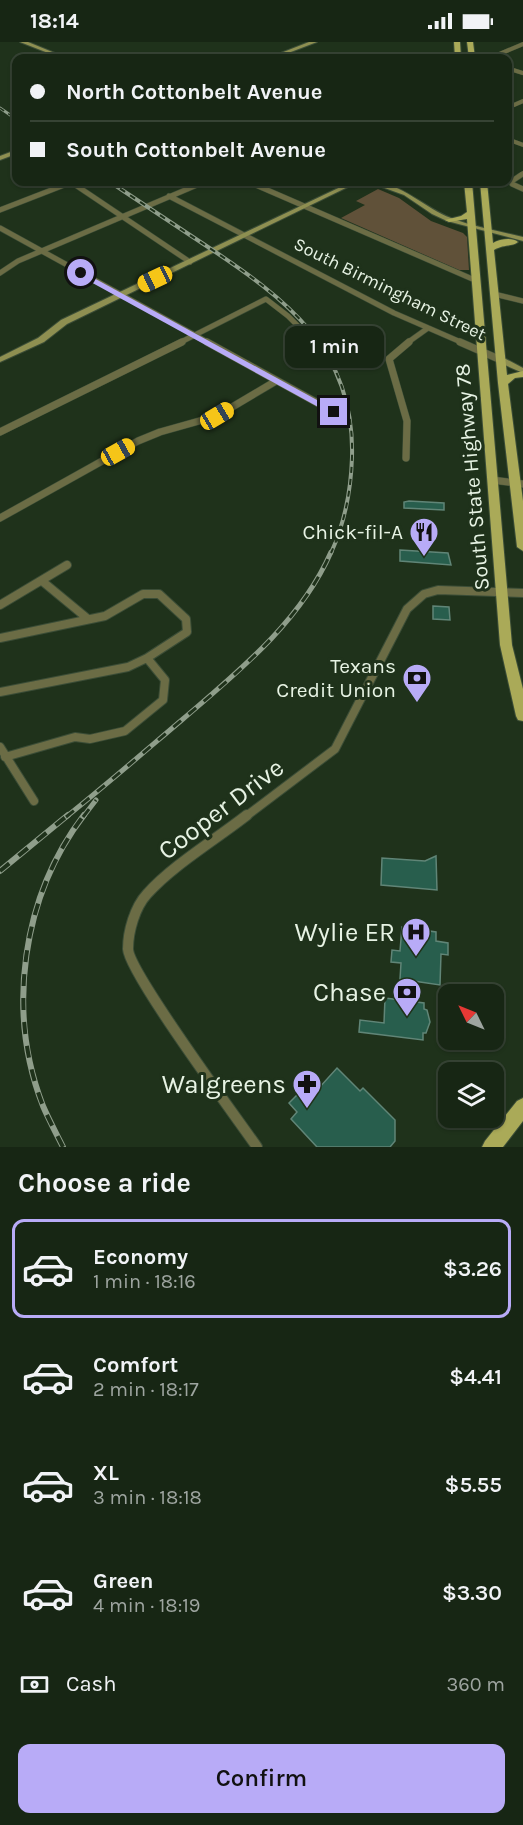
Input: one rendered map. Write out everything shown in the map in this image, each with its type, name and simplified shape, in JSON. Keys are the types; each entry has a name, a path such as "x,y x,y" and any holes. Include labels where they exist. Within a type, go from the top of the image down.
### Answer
{"main road":[{"path":"23,42 54,54"},
{"path":"35,42 65,54"},
{"path":"283,54 314,42"},
{"path":"0,360 41,340 64,322 347,186"},
{"path":"382,186 433,219 520,242"},
{"path":"383,186 411,196 434,213 472,229"},
{"name":"South State Highway 78","path":"468,186 506,645 523,716"},
{"name":"South State Highway 78","path":"484,186 501,360 519,483 523,547"},
{"path":"449,220 463,218 470,213"},
{"path":"491,248 500,242 520,242"},
{"name":"South Birmingham Street","path":"501,360 523,372"},
{"path":"504,383 512,376 523,372"},
{"path":"491,1147 523,1107"}],"street":[{"path":"499,54 522,43"},
{"path":"512,106 523,100"},
{"path":"515,105 523,107"},
{"path":"523,173 514,179 512,184 523,189"},
{"path":"0,210 61,186"},
{"path":"77,186 190,262"},
{"path":"0,273 9,265 194,186"},
{"path":"258,186 477,281"},
{"name":"South Birmingham Street","path":"170,196 244,236 428,328 501,360"},
{"path":"0,228 194,337 334,412"},
{"path":"494,294 523,301"},
{"path":"0,432 116,372 194,337 266,298 311,339"},
{"path":"406,458 406,421 389,359 396,351 428,328"},
{"path":"0,518 138,441 160,432 217,416 276,381"},
{"path":"492,480 519,483"},
{"path":"0,605 67,565"},
{"path":"42,581 88,619"},
{"name":"Cooper Drive","path":"256,1147 145,985 128,951 134,916 146,895 171,873 335,749 407,609 424,594 438,590 523,592"},
{"path":"0,638 105,616 143,594 159,594 186,619 187,632 147,658 128,666 0,692"},
{"path":"5,757 75,737 90,739 125,730 163,700 165,680 147,658"},
{"path":"0,747 34,801"}],"shaded area":[{"path":"378,189 399,198 431,221 463,233 467,237 469,270 459,270 341,218 365,205 356,201"}],"building":[{"path":"404,502 444,503 444,510 404,508"},
{"name":"Chick-fil-A","path":"400,550 448,553 451,565 400,561"},
{"path":"433,606 449,607 450,620 433,619"},
{"path":"436,856 437,890 381,885 382,858 425,861"},
{"name":"Wylie ER","path":"402,927 436,932 436,941 448,943 448,955 441,954 440,984 400,979 401,963 391,962 392,950 400,951"},
{"name":"Chase","path":"385,998 424,1003 424,1009 427,1010 430,1022 426,1033 423,1033 423,1040 359,1032 360,1020 384,1023"},
{"name":"Walgreens","path":"337,1068 360,1091 363,1088 395,1120 395,1141 390,1147 317,1147 291,1119 297,1112 289,1103 301,1091 309,1099"}],"railway":[{"path":"0,108 12,116"},
{"path":"116,186 263,286 288,307 310,331 328,357 342,386 350,419 352,457 346,506 331,553"},
{"path":"66,817 247,663 286,623 318,577 331,552"},
{"path":"83,817 96,800"},
{"path":"0,871 68,815"},
{"path":"63,1147 43,1106 32,1070 25,1032 23,994 26,955 34,918 46,881 63,847 84,815"}],"place":[{"name":"Chick-fil-A","path":"424,558"},
{"name":"Texans Credit Union","path":"417,704"},
{"name":"Wylie ER","path":"416,958"},
{"name":"Chase","path":"407,1018"},
{"name":"Walgreens","path":"307,1110"}],"route":[{"path":"81,273 334,412"}]}
